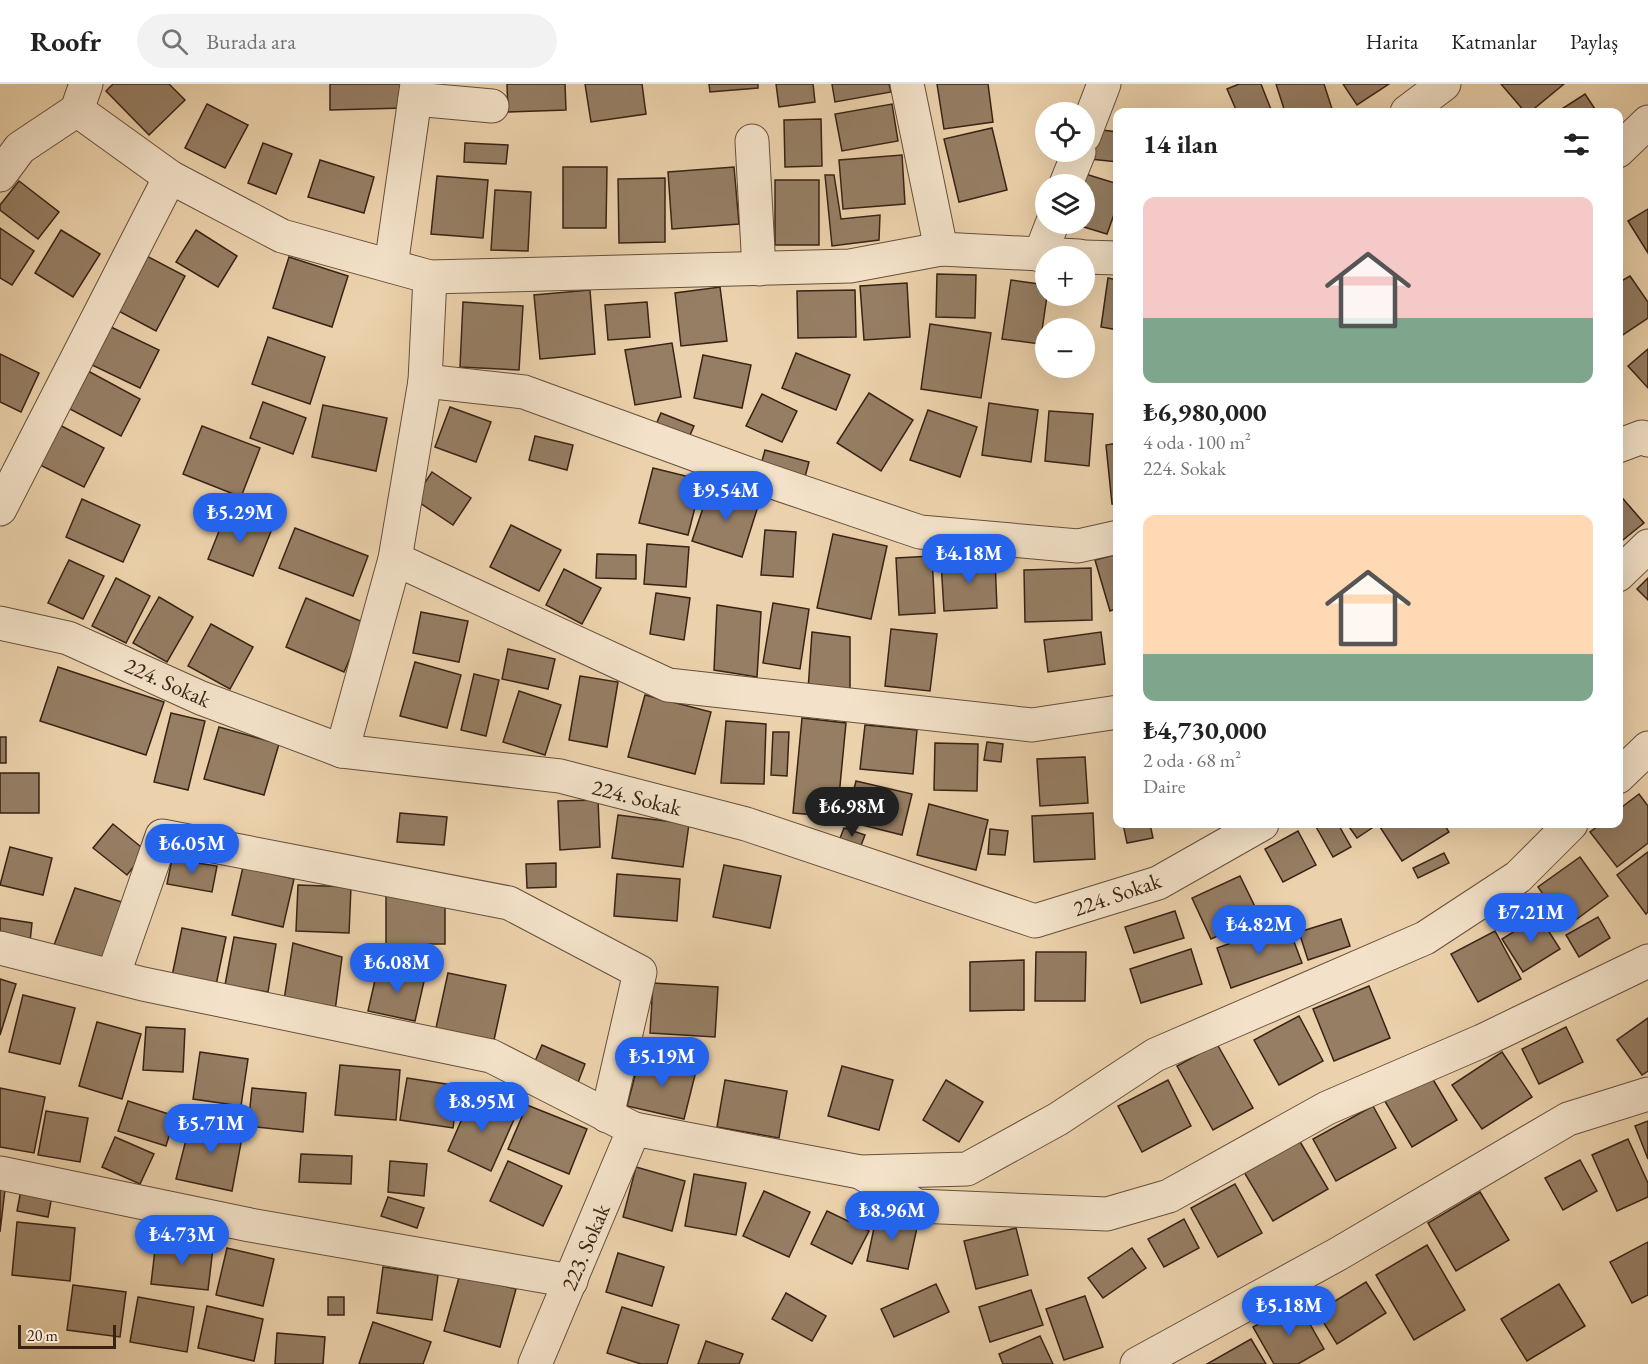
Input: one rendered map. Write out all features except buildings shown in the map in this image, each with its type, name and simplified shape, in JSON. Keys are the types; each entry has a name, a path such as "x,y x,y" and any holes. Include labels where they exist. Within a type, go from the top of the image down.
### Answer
{"street":[{"path":"907,84 941,249"},
{"path":"1095,107 1104,84"},
{"path":"1412,108 1444,84"},
{"path":"391,266 416,92 492,106"},
{"path":"0,175 10,139 82,97 170,177 282,236 430,277 850,266 941,249 1035,255"},
{"path":"1623,146 1648,122"},
{"path":"752,141 759,269"},
{"path":"0,509 170,177"},
{"path":"1095,257 1113,258"},
{"path":"342,751 395,559 425,381 430,277"},
{"path":"425,381 524,392 749,474 920,532 1078,546 1113,538"},
{"path":"1623,444 1642,437 1648,440"},
{"path":"1623,570 1648,546"},
{"path":"395,559 668,685 1032,725 1113,713"},
{"name":"224. Sokak","path":"0,623 68,638 201,698 342,751 560,777 746,824 1035,921 1158,883 1255,828"},
{"path":"1623,772 1648,748"},
{"path":"0,948 113,976 491,1056 621,1123 861,1172 967,1169 1058,1119 1155,1055 1425,938 1518,877 1567,828"},
{"name":"223. Sokak","path":"113,976 162,836 509,903 640,972 621,1123 571,1281 535,1364"},
{"path":"861,1172 917,1206 1107,1214 1169,1196 1328,1108 1482,1041 1648,961"},
{"path":"1137,1364 1338,1254 1568,1119 1648,1094"},
{"path":"0,1173 250,1225 571,1281"}]}
